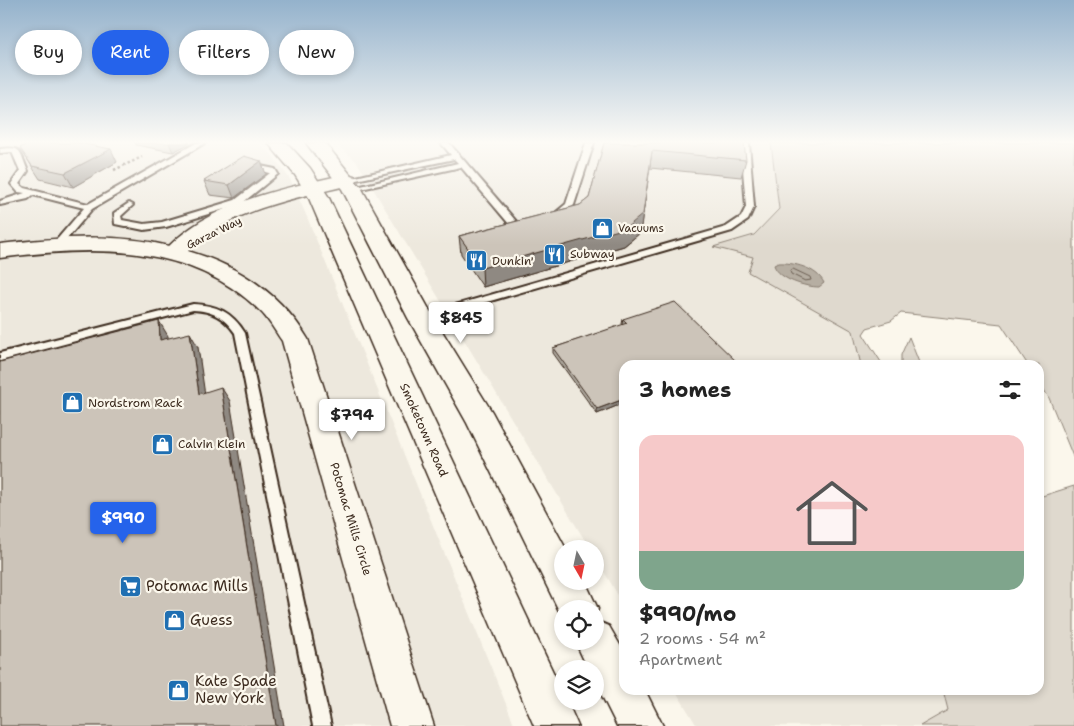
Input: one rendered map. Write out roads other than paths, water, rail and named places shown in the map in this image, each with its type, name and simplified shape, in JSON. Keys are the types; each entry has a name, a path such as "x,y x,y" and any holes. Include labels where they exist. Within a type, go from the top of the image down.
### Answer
{"main road":[{"name":"Smoketown Road","path":"306,177 316,192 556,726"},
{"path":"343,177 350,185 421,318 481,420 554,562"},
{"name":"Garza Way","path":"174,253 209,229 316,192 350,185"},
{"path":"124,244 158,241 209,229 205,252 206,264"},
{"name":"Potomac Mills Circle","path":"0,251 58,244 124,244 174,253 206,264 255,292 284,320 295,339 412,726"},
{"path":"600,650 619,685"},
{"path":"624,695 641,726"}],"lane":[{"path":"20,177 15,184 21,190 89,207"},
{"path":"58,244 89,207 142,177"},
{"path":"129,205 118,215 118,222 144,227 164,225 238,202 270,177"},
{"path":"350,185 380,177"},
{"path":"350,185 394,177"},
{"path":"474,177 518,229"},
{"path":"549,221 564,212 570,205 579,177"},
{"path":"421,318 721,232 738,224 750,207 748,177"},
{"path":"0,203 25,197 31,193"},
{"path":"0,357 193,307 218,310 232,320 240,333 322,726"}],"water":[{"path":"778,263 804,267 816,273 824,283 819,287 807,286 787,279 781,275 774,265"}],"place":[{"name":"Vacuums","path":"602,228"},
{"name":"Subway","path":"554,254"},
{"name":"Dunkin'","path":"476,261"},
{"name":"Nordstrom Rack","path":"72,403"},
{"name":"Calvin Klein","path":"162,444"},
{"name":"Potomac Mills","path":"130,586"},
{"name":"Guess","path":"174,620"},
{"name":"Kate Spade New York","path":"179,690"}]}
